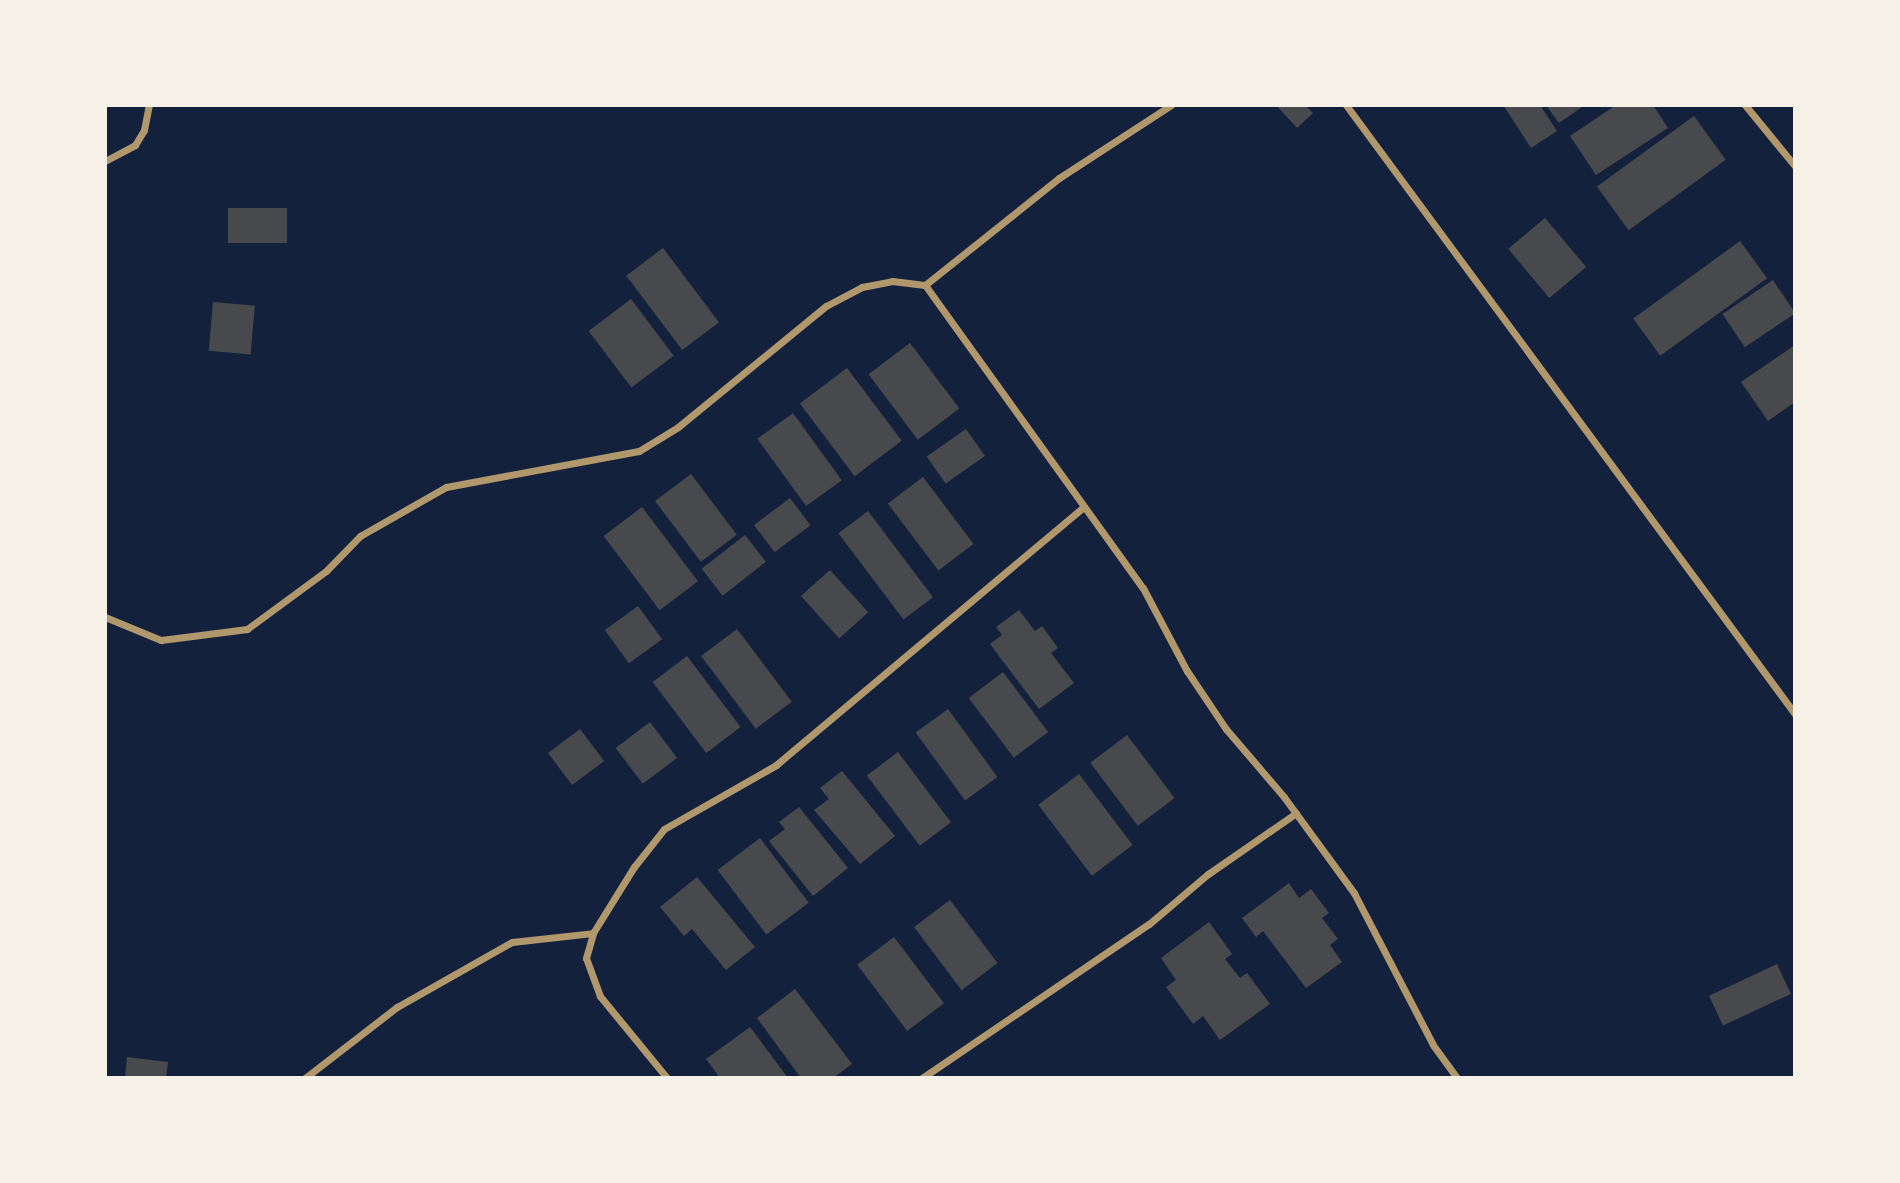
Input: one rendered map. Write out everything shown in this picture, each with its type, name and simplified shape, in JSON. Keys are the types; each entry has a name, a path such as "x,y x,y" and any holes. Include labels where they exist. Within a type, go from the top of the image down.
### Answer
{"street":[{"path":"105,161 135,145 144,130 149,105"},
{"path":"105,617 161,640 247,629 326,571 360,536 446,487 639,451 678,427 826,306 862,287 892,281 925,285 1059,177 1171,105"},
{"path":"1346,105 1795,714"},
{"path":"1745,105 1795,166"},
{"path":"925,285 1143,588 1187,671 1226,729 1296,813 1354,893 1433,1045 1457,1078"},
{"path":"667,1078 600,996 586,958 593,933 664,829 776,765 1083,507"},
{"path":"922,1078 1149,924 1208,874 1296,813"},
{"path":"305,1078 397,1007 512,943 593,933"}],"building":[{"path":"1276,105 1305,105 1313,113 1297,128"},
{"path":"1503,105 1540,105 1557,131 1531,148"},
{"path":"1546,105 1585,105 1559,123"},
{"path":"1616,105 1653,105 1668,128 1596,175 1570,136"},
{"path":"1694,116 1726,160 1629,230 1597,187"},
{"path":"228,208 287,208 287,243 228,243"},
{"path":"1545,218 1586,267 1549,298 1508,249"},
{"path":"1740,241 1767,278 1660,356 1633,319"},
{"path":"663,248 719,322 682,350 626,276"},
{"path":"1773,280 1795,313 1745,347 1722,314"},
{"path":"631,299 674,356 631,388 589,331"},
{"path":"213,302 255,306 251,354 209,351"},
{"path":"910,343 959,408 918,440 868,374"},
{"path":"1795,345 1795,402 1768,421 1741,382"},
{"path":"847,368 902,441 855,476 800,404"},
{"path":"793,413 842,480 806,506 757,439"},
{"path":"966,429 985,456 946,484 927,457"},
{"path":"691,474 737,535 701,562 655,501"},
{"path":"923,477 974,544 938,571 888,503"},
{"path":"790,498 810,525 775,552 754,525"},
{"path":"642,507 698,581 660,610 604,536"},
{"path":"868,511 933,597 903,620 838,533"},
{"path":"745,535 766,562 723,596 702,569"},
{"path":"830,570 868,612 839,638 801,596"},
{"path":"638,606 662,639 629,663 605,630"},
{"path":"1019,610 1035,631 1042,626 1058,648 1051,653 1074,683 1039,709 990,644 1002,635 996,627"},
{"path":"737,629 792,702 756,729 701,656"},
{"path":"687,656 741,727 706,753 653,682"},
{"path":"1003,672 1048,732 1014,758 969,698"},
{"path":"948,709 997,777 965,800 916,733"},
{"path":"650,722 677,758 643,784 616,748"},
{"path":"580,729 604,761 572,785 548,753"},
{"path":"1127,735 1175,798 1138,826 1090,763"},
{"path":"898,752 951,822 920,846 867,775"},
{"path":"842,771 895,836 860,864 814,810 829,799 820,788"},
{"path":"1079,774 1133,845 1092,876 1038,805"},
{"path":"799,807 848,868 813,896 769,841 785,829 779,822"},
{"path":"760,838 809,903 766,935 718,870"},
{"path":"697,877 755,947 726,970 692,929 684,936 660,907"},
{"path":"1289,883 1299,898 1311,889 1329,913 1322,918 1338,939 1330,945 1342,962 1306,988 1263,931 1256,937 1242,918"},
{"path":"950,900 998,963 962,990 914,927"},
{"path":"1209,922 1232,954 1225,959 1240,978 1247,973 1270,1004 1220,1040 1203,1016 1193,1024 1166,987 1176,980 1161,958"},
{"path":"894,937 944,1003 907,1031 857,965"},
{"path":"1777,964 1791,994 1723,1026 1709,996"},
{"path":"795,989 852,1064 833,1078 801,1078 757,1018"},
{"path":"750,1027 788,1078 720,1078 706,1059"},
{"path":"127,1057 168,1062 166,1078 125,1078"}]}
